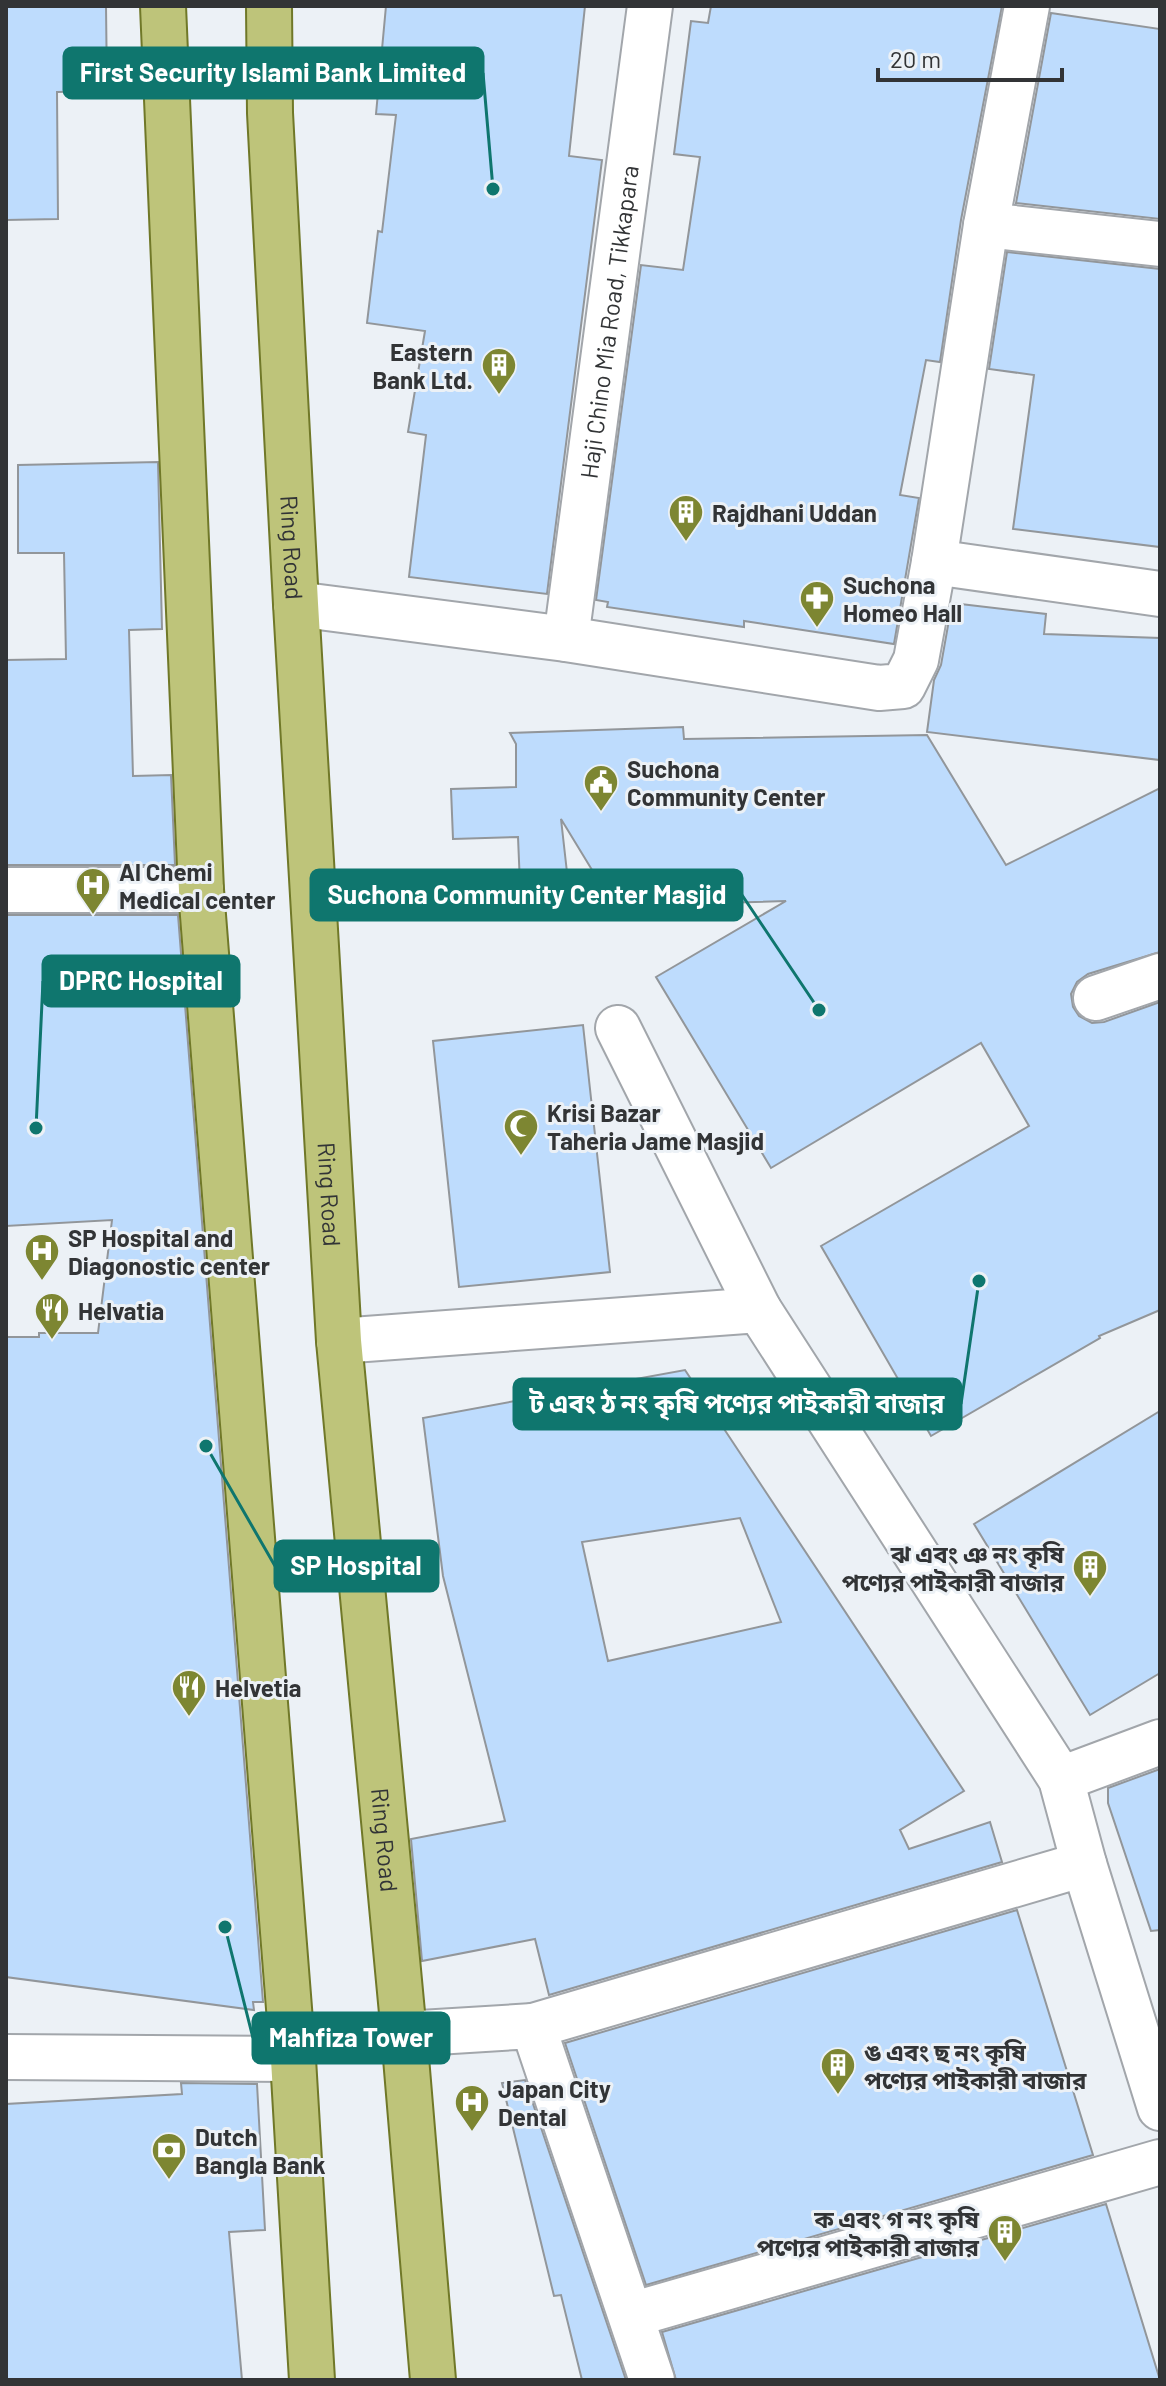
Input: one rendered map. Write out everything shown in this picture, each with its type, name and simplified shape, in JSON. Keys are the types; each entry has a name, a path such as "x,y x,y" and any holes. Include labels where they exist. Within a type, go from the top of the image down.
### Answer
{"main road":[{"path":"163,6 201,890 293,2059 312,2380"},
{"name":"Ring Road","path":"269,6 270,113 339,1341 433,2380"}],"street":[{"name":"Haji Chino Mia Road, Tikkapara","path":"566,639 650,6"},
{"path":"296,604 566,639 879,688 903,686 916,660 934,562 986,225 1027,6"},
{"path":"986,225 1160,244"},
{"path":"934,562 1160,594"},
{"path":"6,890 201,890"},
{"path":"1096,998 1160,976"},
{"path":"618,1028 759,1310 1061,1779 1084,1864 1160,2108"},
{"path":"339,1341 759,1310"},
{"path":"1061,1779 1160,1742"},
{"path":"404,2034 533,2026 1084,1864"},
{"path":"533,2026 652,2380"},
{"path":"6,2057 293,2059"},
{"path":"631,2315 1160,2162"}],"building":[{"path":"6,6 106,6 107,91 57,92 58,219 6,220"},
{"path":"386,6 585,6 569,156 602,160 547,594 409,577 426,435 408,432 425,331 367,323 396,115 376,114"},
{"path":"711,6 1002,6 961,220 940,362 926,360 900,495 919,498 894,644 744,621 744,627 607,607 608,602 596,600 641,265 683,270 700,157 674,154 691,21 708,23"},
{"path":"1051,13 1160,29 1160,219 1016,203"},
{"path":"1007,252 1160,269 1160,547 1013,529 1034,375 989,369"},
{"path":"158,462 162,629 129,630 133,776 171,775 175,865 6,865 6,660 66,659 64,553 18,553 18,465"},
{"path":"952,603 1046,614 1044,634 1160,638 1160,760 927,732 934,680 941,665"},
{"path":"683,727 684,739 927,735 1006,865 1160,788 1160,952 1088,974 1077,982 1071,994 1073,1007 1079,1016 1092,1023 1104,1022 1160,1002 1160,1310 1099,1336 931,1436 821,1246 1029,1126 981,1043 771,1168 656,977 786,901 614,906 561,819 571,908 521,909 518,837 453,839 451,789 516,787 516,744 510,733"},
{"path":"6,915 178,915 263,2002 253,2002 254,2010 6,1977 6,1337 39,1337 39,1333 98,1333 112,1220 6,1226"},
{"name":"Krisi Bazar Taheria Jame Masjid","path":"583,1025 610,1272 459,1287 433,1041"},
{"path":"685,1370 964,1791 900,1830 909,1849 990,1822 1002,1862 549,1995 535,1939 422,1961 411,1839 505,1821 443,1576 423,1418 537,1397 543,1407 570,1391","holes":["740,1518 781,1622 608,1661 582,1542"]},
{"name":"ঝ এবং ঞ নং কৃষি পণ্যের পাইকারী বাজার","path":"1160,1411 1160,1673 1090,1715 974,1524"},
{"path":"1160,1769 1160,1930 1151,1931 1108,1803 1108,1788"},
{"name":"ঙ এবং ছ নং কৃষি পণ্যের পাইকারী বাজার","path":"1017,1910 1093,2155 646,2285 565,2043"},
{"path":"525,2080 626,2380 582,2380 561,2295 554,2296 502,2083"},
{"path":"181,2083 257,2084 265,2230 229,2232 242,2380 6,2380 6,2104 182,2094"},
{"name":"ক এবং গ নং কৃষি পণ্যের পাইকারী বাজার","path":"1106,2204 1160,2380 676,2380 662,2332"}],"place":[{"name":"First Security Islami Bank Limited","path":"493,189"},
{"name":"Eastern Bank Ltd.","path":"499,396"},
{"name":"Rajdhani Uddan","path":"686,543"},
{"name":"Suchona Homeo Hall","path":"817,629"},
{"name":"Suchona Community Center","path":"601,813"},
{"name":"Al Chemi Medical center","path":"93,916"},
{"name":"Suchona Community Center Masjid","path":"819,1010"},
{"name":"DPRC Hospital","path":"36,1128"},
{"name":"Krisi Bazar Taheria Jame Masjid","path":"521,1157"},
{"name":"ট এবং ঠ নং কৃষি পণ্যের পাইকারী বাজার","path":"979,1281"},
{"name":"SP Hospital and Diagonostic center","path":"42,1282"},
{"name":"Helvatia","path":"52,1341"},
{"name":"SP Hospital","path":"206,1446"},
{"name":"ঝ এবং ঞ নং কৃষি পণ্যের পাইকারী বাজার","path":"1090,1598"},
{"name":"Helvetia","path":"189,1718"},
{"name":"Mahfiza Tower","path":"225,1927"},
{"name":"ঙ এবং ছ নং কৃষি পণ্যের পাইকারী বাজার","path":"838,2096"},
{"name":"Japan City Dental","path":"472,2133"},
{"name":"Dutch Bangla Bank","path":"169,2181"},
{"name":"ক এবং গ নং কৃষি পণ্যের পাইকারী বাজার","path":"1005,2263"}]}
